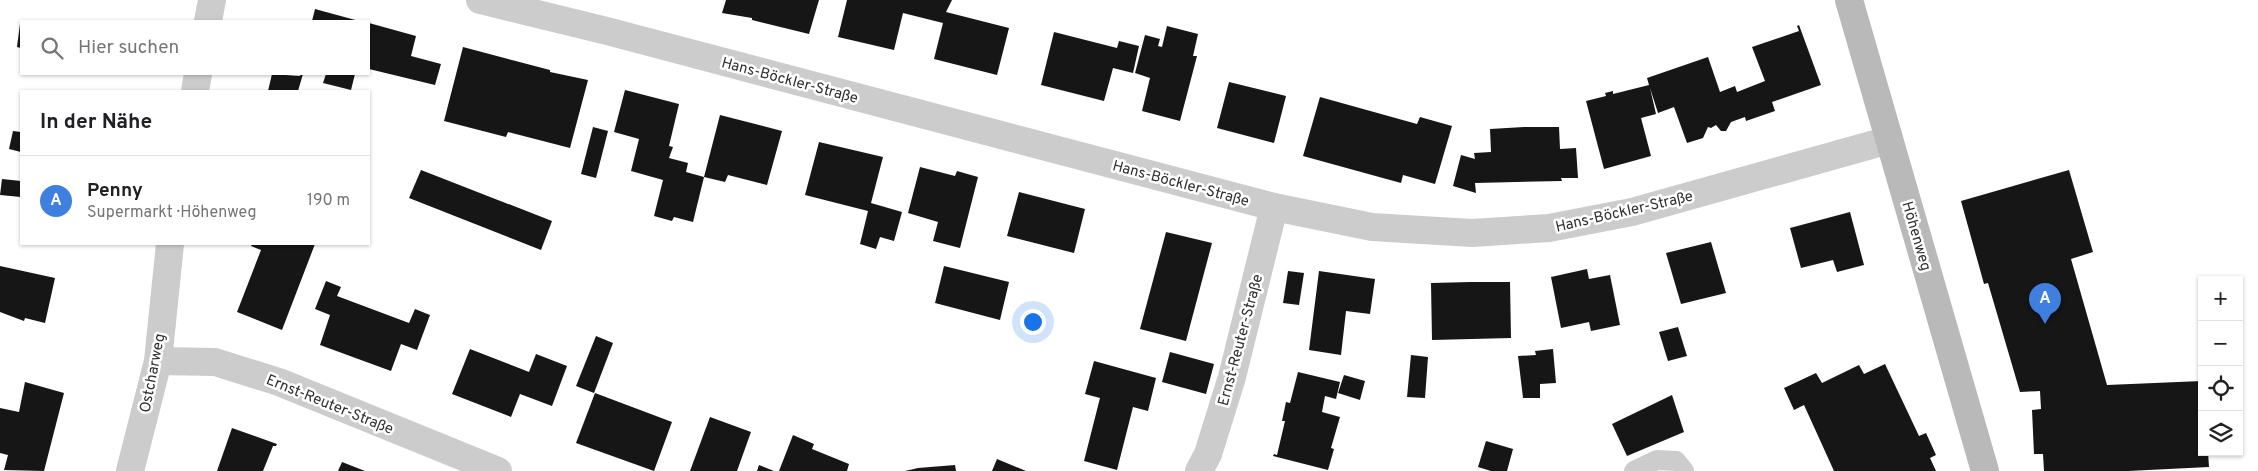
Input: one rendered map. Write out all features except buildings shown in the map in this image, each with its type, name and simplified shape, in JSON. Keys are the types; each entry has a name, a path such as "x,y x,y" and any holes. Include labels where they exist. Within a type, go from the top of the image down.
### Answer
{"main road":[{"name":"Höhenweg","path":"1849,0 1986,471"}],"street":[{"path":"208,20 212,0"},
{"name":"Hans-Böckler-Straße","path":"480,0 607,31 1274,208 1372,227 1472,233 1549,228 1632,212 1889,140"},
{"path":"195,90 198,75"},
{"name":"Ernst-Reuter-Straße","path":"1199,471 1208,454 1232,378 1274,208"},
{"name":"Ostcharweg","path":"130,471 158,361 170,245"},
{"name":"Ernst-Reuter-Straße","path":"158,361 215,362 270,379 498,471"}],"lane":[{"path":"1634,471 1658,460 1676,461 1684,471"}],"place":[{"name":"Penny","path":"2045,324"}]}
